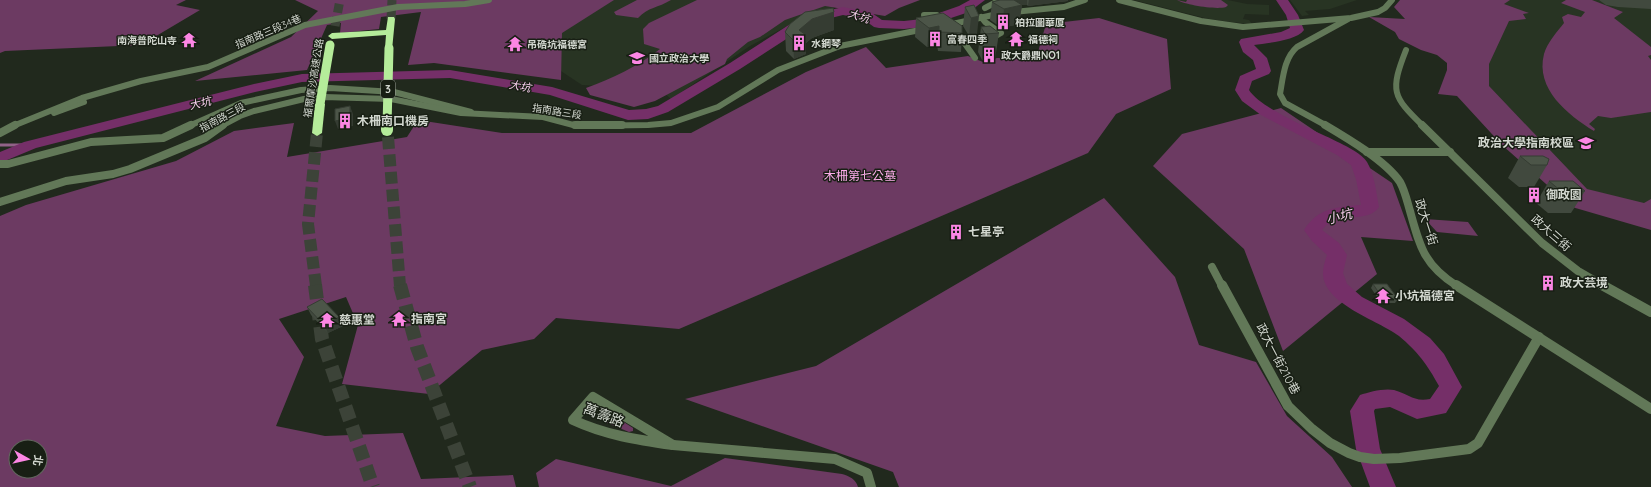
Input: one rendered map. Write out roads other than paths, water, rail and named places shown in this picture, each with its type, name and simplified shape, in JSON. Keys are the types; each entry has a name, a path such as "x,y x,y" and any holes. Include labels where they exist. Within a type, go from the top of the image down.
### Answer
{"highway":[{"name":"3","path":"387,134 391,19"},
{"name":"福爾摩沙高速公路","path":"317,133 320,104 331,40 335,26"},
{"path":"331,40 390,32"}],"street":[{"name":"指南路三段34巷","path":"0,133 12,126 73,108 107,92 141,81 208,67 229,59 290,30 318,22 398,7 465,4 489,0"},
{"path":"985,8 1000,0"},
{"path":"947,24 1014,11 1064,8 1085,0"},
{"path":"1119,0 1210,23 1243,27 1348,18 1378,12 1384,9 1392,0"},
{"path":"924,15 937,15 947,24 975,58"},
{"path":"981,17 985,22 1001,33 994,37"},
{"name":"政大一街","path":"1348,18 1297,47 1291,52 1287,61 1280,94 1285,103 1335,131 1367,152 1381,163 1399,181 1404,190 1421,246 1432,267 1457,285 1651,408"},
{"name":"指南路三段","path":"0,202 66,181 114,174 130,169 205,138 218,128 240,116 294,100 324,97 391,99 444,110 477,114 543,117 577,126 648,125 672,123 718,107 778,70 840,46 930,28"},
{"name":"政大三街","path":"1406,50 1396,77 1395,85 1397,95 1403,107 1542,243 1578,271 1651,312"},
{"path":"0,164 8,164 91,142 163,138 241,103 301,90 330,88 394,92 477,114"},
{"path":"1367,152 1450,152"},
{"name":"政大一街210巷","path":"1212,267 1288,406 1305,423 1326,440 1353,455 1362,457 1388,459 1469,449 1478,443 1539,337"},
{"name":"萬壽路","path":"673,445 593,397 573,420 592,429 625,438 673,445 835,459 867,473 871,487"}],"waterway":[{"name":"大坑","path":"0,158 30,145 254,88 302,78 450,74 552,91 628,115 648,114 663,109 735,66 806,20 843,11 867,16 879,24 904,25 924,23 964,9 979,0"},
{"name":"小坑","path":"1282,0 1292,15 1297,30 1284,36 1246,42 1248,49 1260,58 1264,71 1245,79 1242,90 1247,98 1266,112 1343,151 1359,163 1365,179 1370,207 1366,210 1344,212 1329,216 1317,224 1313,230 1315,234 1332,248 1337,255 1333,273 1334,279 1339,288 1355,302 1405,330 1422,344 1433,356 1451,387 1441,400 1438,407 1417,410 1392,398 1368,401 1362,411 1368,449 1383,487"},
{"path":"0,145 30,145"}],"tunnel":[{"path":"335,26 340,0"},
{"path":"391,19 392,0"},
{"path":"316,286 308,224 317,133"},
{"path":"388,137 400,286"},
{"path":"315,285 322,339 373,487"},
{"path":"400,285 417,347 470,487"}],"place":[{"name":"柏拉圖華厦","path":"1003,22"},
{"name":"富春四季","path":"935,39"},
{"name":"福德祠","path":"1016,39"},
{"name":"南海普陀山寺","path":"189,40"},
{"name":"水鋼琴","path":"799,43"},
{"name":"吊硞坑福德宮","path":"515,44"},
{"name":"政大爵鼎NO1","path":"989,55"},
{"name":"國立政治大學","path":"637,58"},
{"name":"木柵南口機房","path":"345,121"},
{"name":"政治大學指南校區","path":"1586,143"},
{"name":"御政園","path":"1534,195"},
{"name":"七星亭","path":"956,232"},
{"name":"政大芸境","path":"1548,283"},
{"name":"小坑福德宮","path":"1383,296"},
{"name":"指南宮","path":"399,319"},
{"name":"慈惠堂","path":"327,320"}],"park label":[{"name":"木柵第七公墓","path":"860,176"}]}
